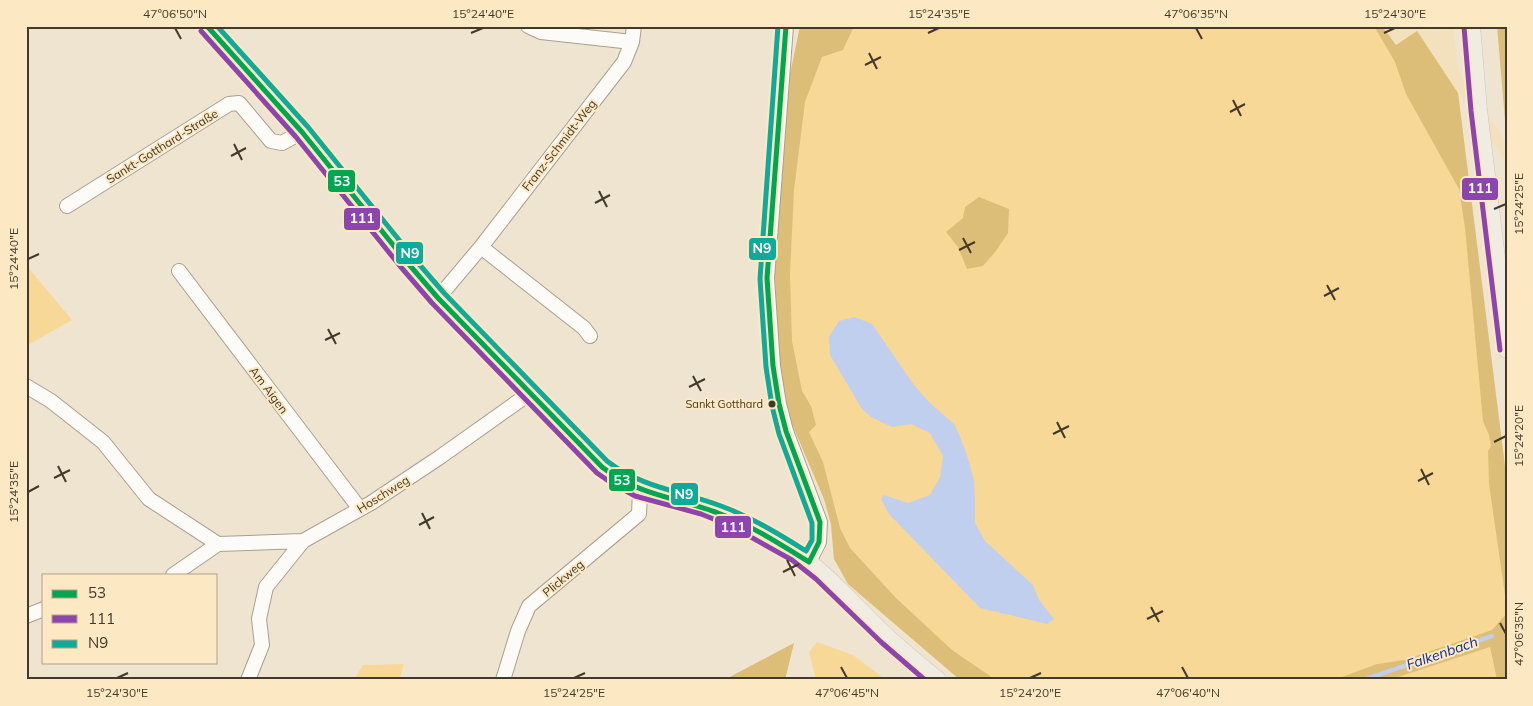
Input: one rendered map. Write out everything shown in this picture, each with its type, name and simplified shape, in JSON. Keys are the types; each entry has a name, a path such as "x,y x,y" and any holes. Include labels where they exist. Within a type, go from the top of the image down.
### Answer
{"main road":[{"path":"207,26 302,132 438,298 614,478 640,491 722,514 784,546 809,562 936,680"},
{"path":"1471,26 1478,110 1507,349"}],"street":[{"path":"528,26 541,32 632,42"},
{"name":"Franz-Schmidt-Weg","path":"438,298 481,246 624,62 632,42 634,26"},
{"path":"786,26 767,294 773,366 786,431 820,522 819,542 809,562"},
{"name":"Sankt-Gotthard-Straße","path":"67,206 229,104 239,103 271,141 282,143 302,132"},
{"path":"481,246 584,328 590,336"},
{"name":"Am Aigen","path":"179,271 360,509"},
{"path":"26,386 51,401 102,442 149,499 218,544 174,574"},
{"name":"Hoschweg","path":"218,544 303,541 360,509 440,457 530,393"},
{"name":"Plickweg","path":"503,680 518,631 529,606 639,514 640,491"},
{"path":"248,680 262,645 259,619 266,587 303,541"},
{"path":"26,616 42,610"}],"shaded area":[{"path":"800,26 1382,26 1396,45 1417,31 1458,93 1507,482 1507,637 1490,647 1497,680 960,680 848,584 834,559 831,524 824,499 792,424 775,274"},
{"path":"800,26 854,26 843,50 822,57 805,102 794,190 790,275 792,341 802,391 811,406 816,425 809,432 823,462 840,528 850,548 896,598 952,650 996,680 959,679 848,584 834,559 831,524 824,499 792,424 777,360 775,274 778,204 787,89"},
{"path":"1374,26 1382,26 1396,45 1417,31 1458,93 1507,482 1507,609 1489,484 1488,451 1491,446 1483,421 1465,228 1459,189 1406,94 1395,62"},
{"path":"1382,26 1433,26 1438,33 1439,26 1453,26 1458,70 1507,144 1507,163 1417,32 1396,45"},
{"path":"1497,26 1507,26 1507,144"},
{"path":"979,197 1009,209 1008,233 983,266 967,269 958,247 946,232 963,218 965,207"},
{"path":"26,265 72,320 26,346"},
{"path":"1507,613 1507,680 1497,680 1490,647 1389,680 1334,680 1377,664 1404,660 1492,630"},
{"path":"817,642 853,655 886,680 848,680 844,676 839,680 816,680 809,652"},
{"path":"794,643 785,680 724,680"},
{"path":"404,664 399,680 354,680 363,665"}],"water":[{"path":"855,317 872,324 914,385 929,402 955,425 966,452 974,480 975,523 985,541 1033,585 1039,600 1054,619 1047,624 980,608 889,514 881,499 884,495 908,503 930,495 940,477 943,456 930,433 911,424 892,427 871,417 862,409 830,355 829,337 839,321"}],"waterway":[{"name":"Falkenbach","path":"1363,680 1492,636"}],"transit line":[{"name":"53","path":"207,26 302,132 438,298 602,467 616,477 644,490 718,513 742,523 809,562"},
{"name":"N9","path":"217,26 308,127 444,293 607,461 620,470 648,483 721,506 743,515 806,551 812,540 812,523 779,434 772,406 766,367 760,279 778,26"},
{"name":"53","path":"786,26 767,278 773,366 779,404 786,431 820,522 819,542 809,562"},
{"name":"111","path":"1464,27 1471,111 1500,350"},
{"name":"111","path":"201,31 296,137 432,303 597,473 635,496 701,514 731,526 792,560 816,579 881,642 925,680"}],"place":[{"name":"Sankt Gotthard","path":"772,404"}]}
